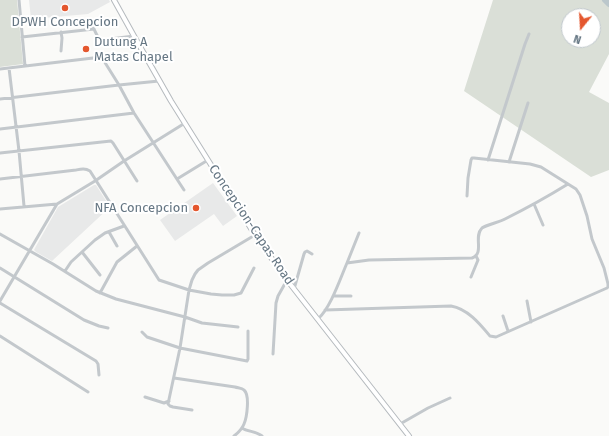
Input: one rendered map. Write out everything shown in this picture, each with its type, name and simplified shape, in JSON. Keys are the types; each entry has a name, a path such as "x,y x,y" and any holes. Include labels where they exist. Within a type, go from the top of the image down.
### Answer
{"main road":[{"name":"Concepcion-Capas Road","path":"114,0 159,81 255,235 287,280 409,436"}],"street":[{"path":"19,0 25,66"},
{"path":"91,22 99,39 102,40 134,36"},
{"path":"22,37 94,28"},
{"path":"61,32 61,51"},
{"path":"488,160 522,51 529,34"},
{"path":"0,69 98,58 101,59 104,61 134,113 184,190"},
{"path":"9,68 24,206"},
{"path":"0,99 159,81"},
{"path":"510,162 528,103"},
{"path":"0,129 134,113"},
{"path":"0,209 57,204 96,181 124,161 185,123"},
{"path":"0,153 111,141 114,143 137,181"},
{"path":"325,310 451,306 462,309 490,336 496,337 608,287 605,273 592,239 587,216 580,195 576,189 541,167 530,164 472,158 468,178 467,196"},
{"path":"177,179 208,160"},
{"path":"0,179 84,169 90,171 159,280 189,290 211,294 238,294 242,291 254,268"},
{"path":"471,277 478,260 476,256 478,251 478,237 483,227 499,222 568,184"},
{"path":"57,204 0,302 96,361 98,364 99,375"},
{"path":"534,204 543,225"},
{"path":"65,271 71,262 95,240 105,233 124,226"},
{"path":"109,232 117,246"},
{"path":"318,319 333,296 359,233"},
{"path":"0,234 100,293 116,299 202,323 238,327"},
{"path":"192,410 170,406 168,404 192,280 198,270 255,235"},
{"path":"100,293 117,262 137,246"},
{"path":"294,289 305,252 307,251 312,254"},
{"path":"82,252 100,274"},
{"path":"347,263 368,260 472,258 476,256"},
{"path":"0,268 84,320 108,328"},
{"path":"273,354 276,303 278,296 287,280"},
{"path":"333,296 351,296"},
{"path":"526,301 531,322"},
{"path":"503,316 508,331"},
{"path":"142,332 147,337 180,348 247,361 248,331"},
{"path":"0,336 88,392"},
{"path":"174,378 243,389 247,395 247,408 242,428 234,436"},
{"path":"145,397 164,403 169,401"},
{"path":"400,424 428,408 450,398"},
{"path":"242,428 262,436"}],"shaded area":[{"path":"0,0 17,0 23,64 0,67"},
{"name":"DPWH Concepcion","path":"29,0 109,0 110,2 88,14 31,19"},
{"path":"493,0 609,0 609,54 589,92 609,103 609,170 591,177 464,91"},
{"path":"213,183 237,216 223,226 214,214 175,241 160,220"},
{"path":"96,185 110,207 52,261 36,252 34,250 58,207"}],"waterway":[{"path":"605,0 609,4"}],"place":[{"name":"DPWH Concepcion","path":"65,8"},
{"name":"Dutung A Matas Chapel","path":"86,49"},
{"name":"NFA Concepcion","path":"196,208"}]}
